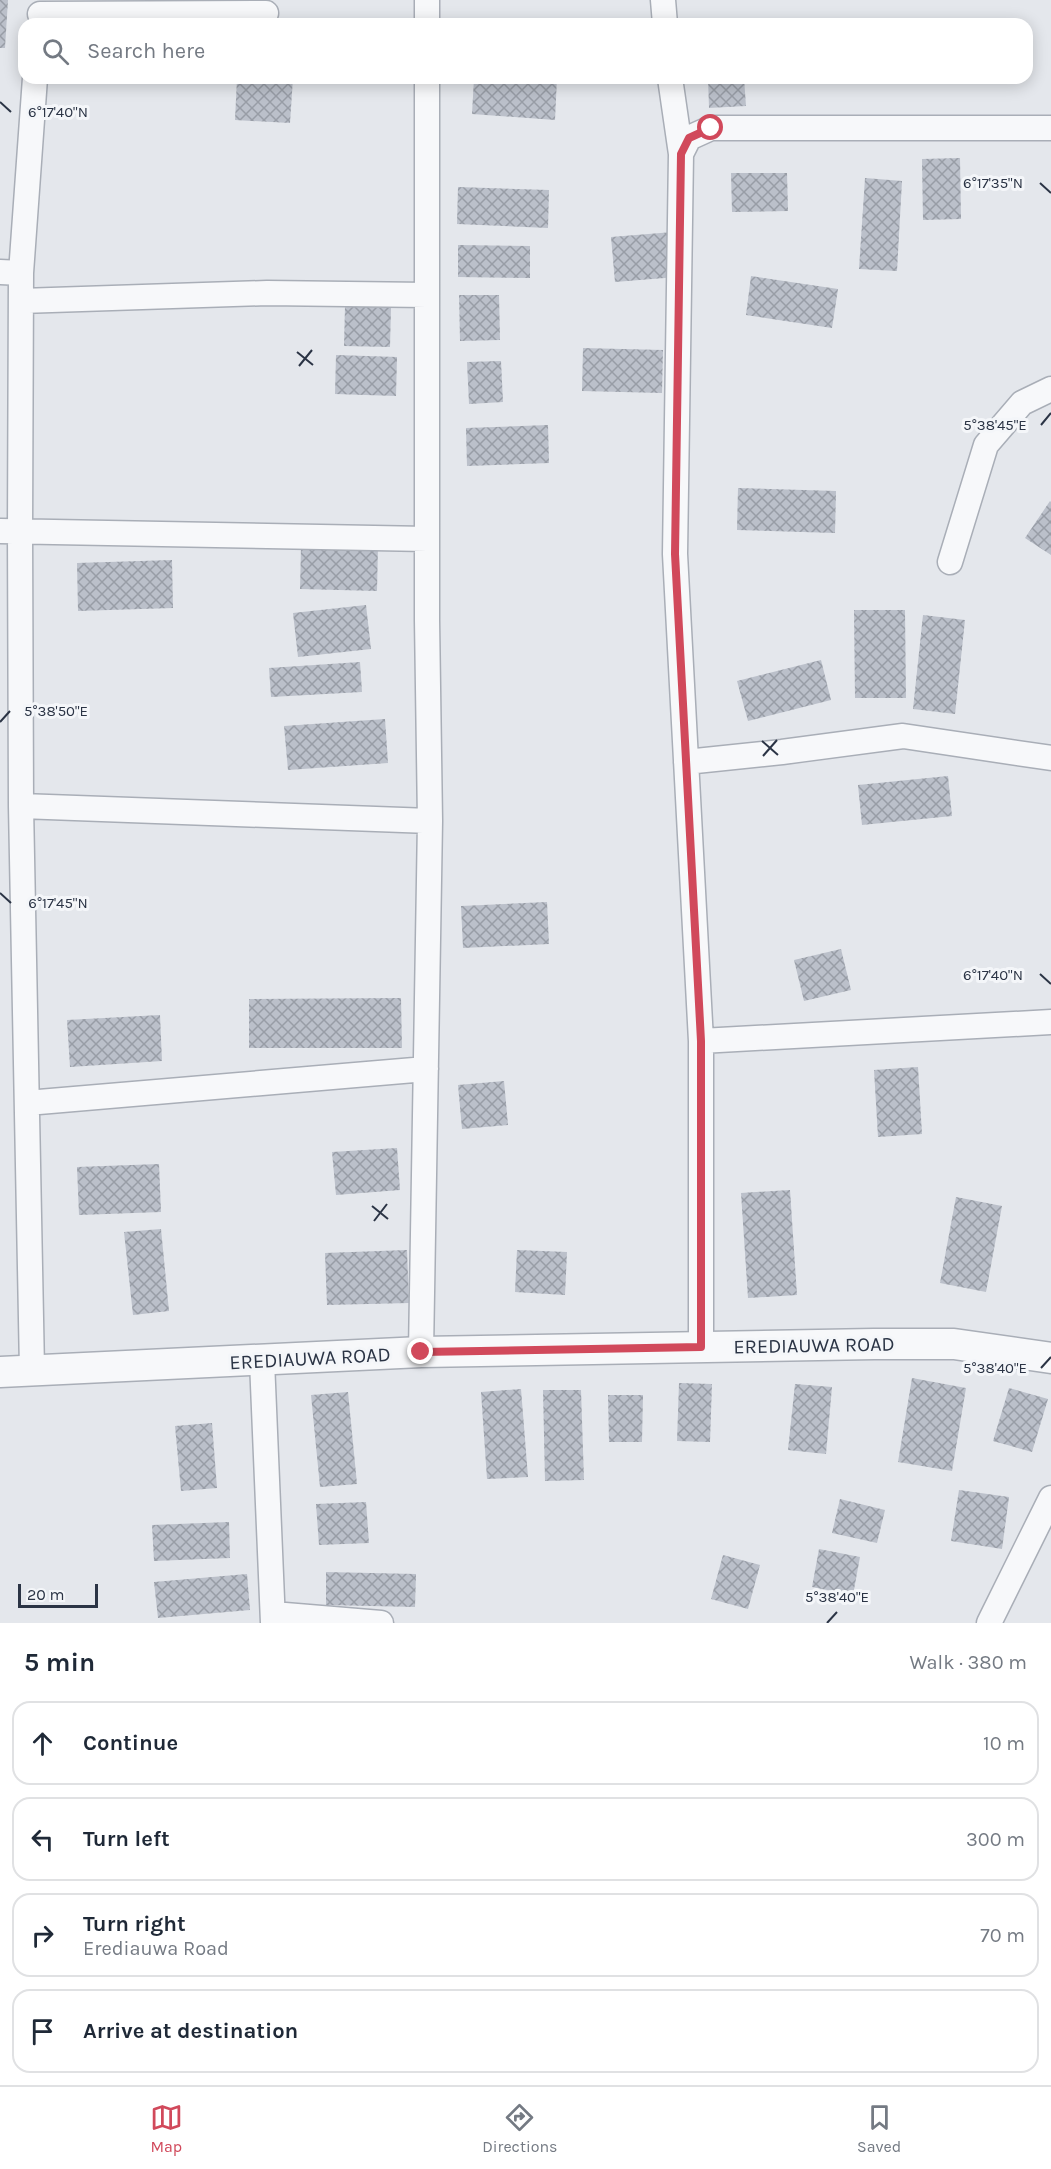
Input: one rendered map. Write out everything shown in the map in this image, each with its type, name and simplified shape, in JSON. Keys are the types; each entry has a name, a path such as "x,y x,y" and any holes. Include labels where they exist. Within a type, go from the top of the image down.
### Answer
{"street":[{"path":"427,0 427,18"},
{"path":"663,0 664,18"},
{"path":"38,13 266,12"},
{"path":"32,1371 21,806 10,531 21,301 11,273 34,84"},
{"path":"421,1352 430,821 427,539 427,84"},
{"path":"671,84 681,154 675,554 701,1041 701,1347"},
{"path":"681,154 689,138 711,128 1051,128"},
{"path":"21,301 267,293 427,295"},
{"path":"950,562 986,445 1022,403 1051,389"},
{"path":"10,531 427,539"},
{"path":"686,762 903,736 1051,758"},
{"path":"21,806 430,821"},
{"path":"701,1041 1051,1022"},
{"path":"27,1103 426,1069"},
{"name":"EREDIAUWA ROAD","path":"0,1372 421,1352 701,1347 954,1344 1051,1358"},
{"path":"262,1361 273,1618 381,1623"},
{"path":"989,1623 1051,1498"}],"building":[{"path":"0,0 8,0 5,48 0,48"},
{"path":"237,84 293,84 290,123 235,120"},
{"path":"474,84 557,84 555,120 472,114"},
{"path":"708,84 744,84 746,106 709,108"},
{"path":"960,158 961,219 923,220 922,159"},
{"path":"731,173 787,173 788,211 732,212"},
{"path":"865,178 902,181 897,271 859,269"},
{"path":"458,187 549,190 548,228 457,224"},
{"path":"673,232 677,277 615,282 611,237"},
{"path":"458,245 530,246 530,278 458,277"},
{"path":"751,276 838,289 832,328 746,315"},
{"path":"459,295 499,295 500,340 460,341"},
{"path":"345,306 391,308 390,347 344,346"},
{"path":"583,348 663,350 662,393 582,391"},
{"path":"336,355 397,357 396,396 335,394"},
{"path":"501,361 503,402 469,404 467,362"},
{"path":"548,425 549,463 467,466 466,428"},
{"path":"738,488 836,491 835,533 737,530"},
{"path":"1051,502 1051,555 1025,538"},
{"path":"301,546 378,547 377,591 300,589"},
{"path":"172,560 173,608 78,611 77,563"},
{"path":"366,605 371,649 298,657 293,613"},
{"path":"854,610 905,610 906,698 855,698"},
{"path":"923,615 965,620 955,714 913,709"},
{"path":"821,660 831,700 748,721 737,681"},
{"path":"360,662 362,692 271,697 269,668"},
{"path":"385,719 388,763 288,770 284,726"},
{"path":"948,776 952,816 862,825 858,785"},
{"path":"547,902 549,944 463,948 461,906"},
{"path":"841,949 851,990 804,1001 794,960"},
{"path":"401,998 402,1048 249,1048 249,999"},
{"path":"160,1015 162,1061 70,1067 67,1020"},
{"path":"918,1067 922,1134 878,1137 874,1070"},
{"path":"504,1081 508,1125 462,1129 458,1085"},
{"path":"397,1148 400,1190 336,1195 332,1152"},
{"path":"159,1164 161,1212 79,1215 77,1167"},
{"path":"790,1190 797,1295 748,1298 741,1193"},
{"path":"956,1197 1002,1206 986,1292 940,1283"},
{"path":"161,1229 169,1311 133,1315 124,1232"},
{"path":"407,1250 409,1303 327,1305 325,1253"},
{"path":"517,1250 567,1252 565,1295 515,1292"},
{"path":"912,1378 966,1388 952,1471 898,1462"},
{"path":"679,1383 712,1384 710,1442 677,1441"},
{"path":"795,1384 832,1387 826,1454 788,1450"},
{"path":"1009,1388 1048,1399 1032,1452 993,1441"},
{"path":"521,1389 528,1477 487,1479 481,1392"},
{"path":"543,1390 581,1390 584,1480 545,1481"},
{"path":"348,1392 357,1484 320,1487 311,1395"},
{"path":"608,1395 643,1395 642,1442 609,1442"},
{"path":"212,1423 217,1488 181,1491 175,1426"},
{"path":"959,1490 1009,1497 1002,1549 951,1541"},
{"path":"840,1499 885,1510 877,1543 832,1533"},
{"path":"366,1502 369,1543 319,1545 316,1504"},
{"path":"229,1522 230,1558 154,1561 152,1525"},
{"path":"819,1549 860,1557 853,1595 812,1587"},
{"path":"723,1555 760,1565 748,1609 711,1599"},
{"path":"326,1572 416,1574 415,1607 326,1605"},
{"path":"247,1574 250,1610 158,1618 154,1582"}],"route":[{"path":"421,1352 701,1347 701,1041 675,554 681,154 689,138 711,128"}]}
